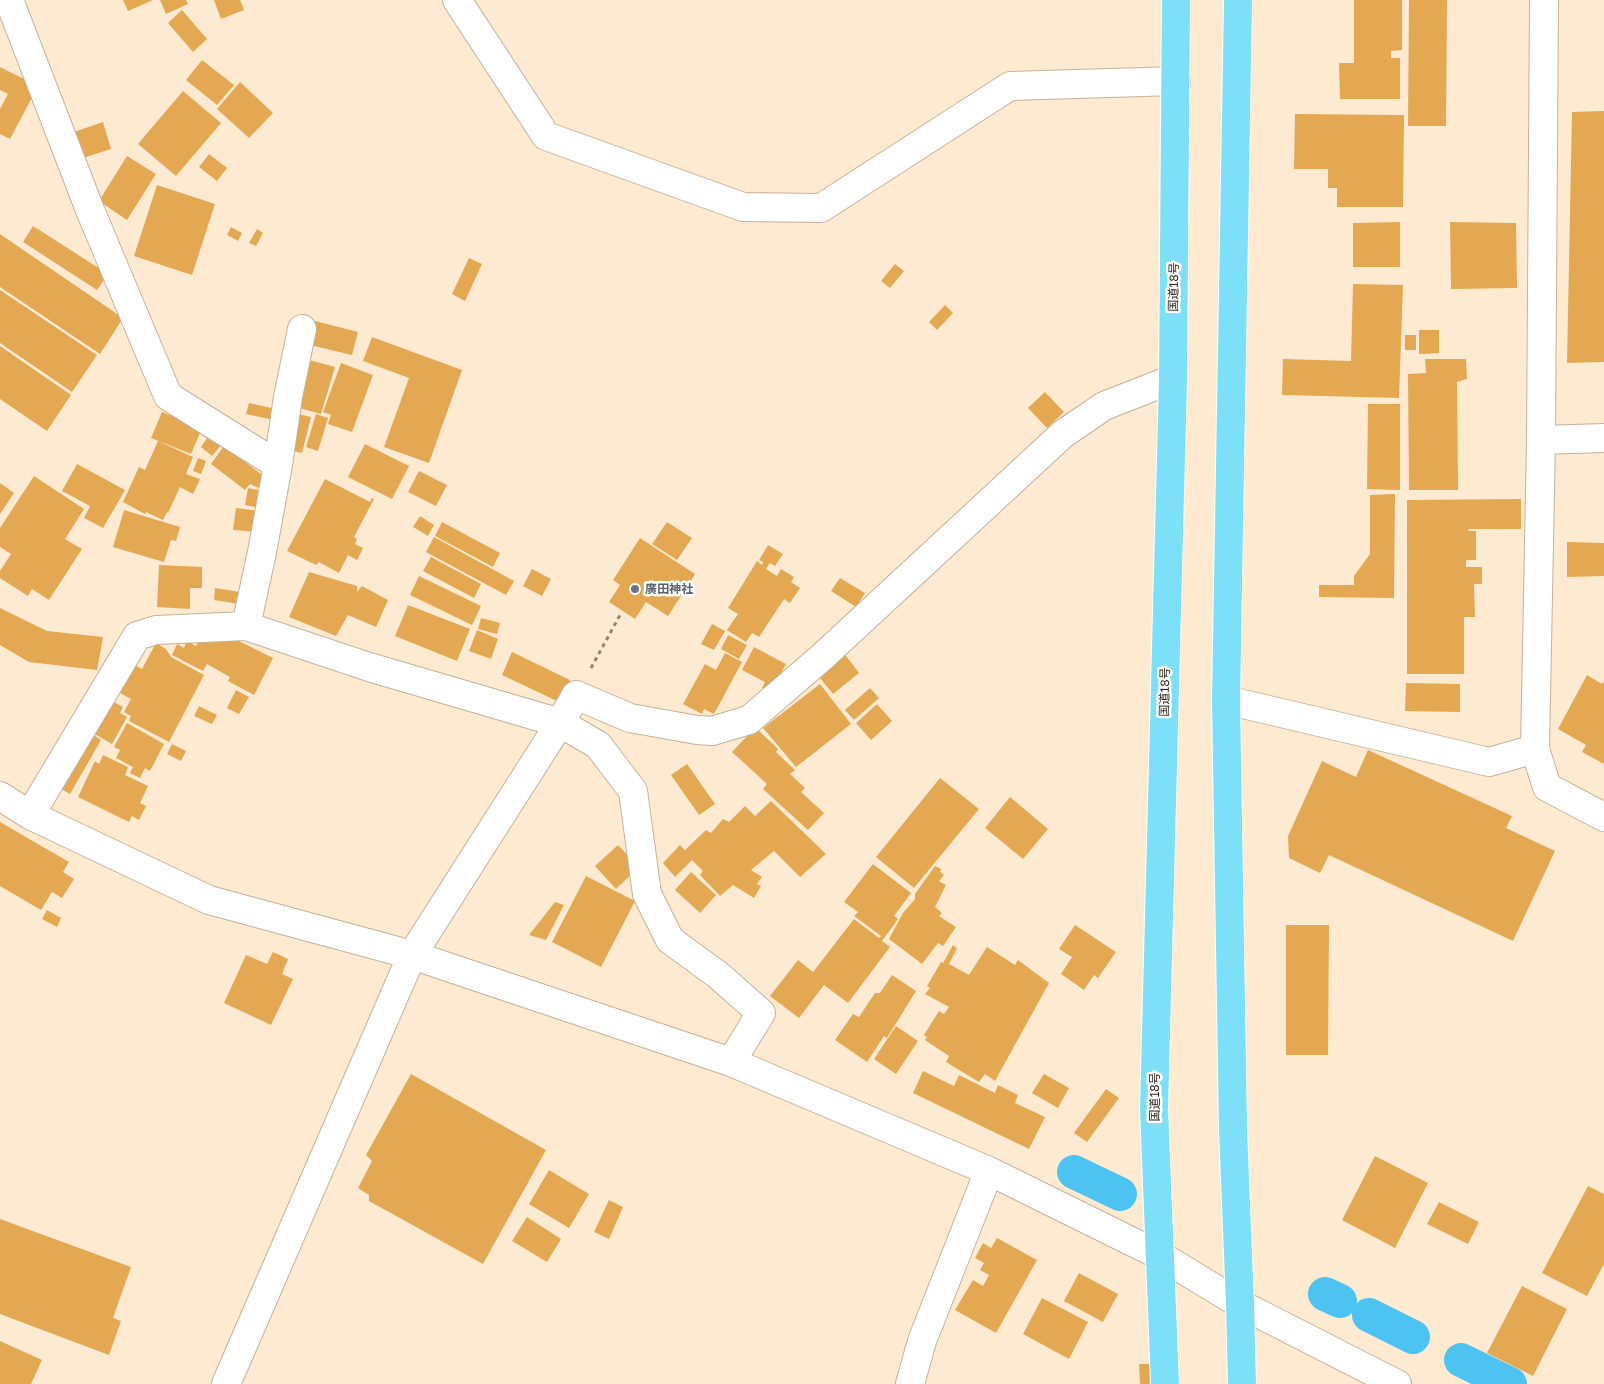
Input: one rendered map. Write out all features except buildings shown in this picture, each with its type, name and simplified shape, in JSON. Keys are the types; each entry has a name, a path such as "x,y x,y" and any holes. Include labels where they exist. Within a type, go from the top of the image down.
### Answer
{"highway":[{"name":"国道18号","path":"1166,1384 1154,1109 1173,378 1176,0"},
{"path":"1238,0 1226,700 1233,1129 1242,1384"}],"street":[{"path":"9,0 90,210 168,396 278,465"},
{"path":"457,0 546,136 743,207 821,208 1010,86 1176,81"},
{"path":"1544,0 1541,440 1534,749 1546,786 1604,817"},
{"path":"246,626 262,552 288,397 302,329"},
{"path":"226,1384 412,954 576,695 630,718 697,730 712,731 749,720 822,657 1063,434 1104,406 1173,378"},
{"path":"1541,440 1604,438"},
{"path":"30,815 137,636 156,630 246,626 369,667 560,723 598,745 633,791 647,894 670,940 718,975 761,1013 731,1062"},
{"path":"1226,700 1488,762 1534,749"},
{"path":"0,796 30,815 210,900 412,954 731,1062 989,1171 1161,1256 1240,1304 1397,1384"},
{"path":"910,1384 922,1341 989,1171"}],"path":[{"path":"576,695 620,615"}],"waterway":[{"path":"1074,1172 1120,1194"},
{"path":"1325,1294 1340,1301"},
{"path":"1369,1315 1413,1337"},
{"path":"1461,1360 1510,1384"}],"place":[{"name":"廣田神社","path":"635,589"}]}
